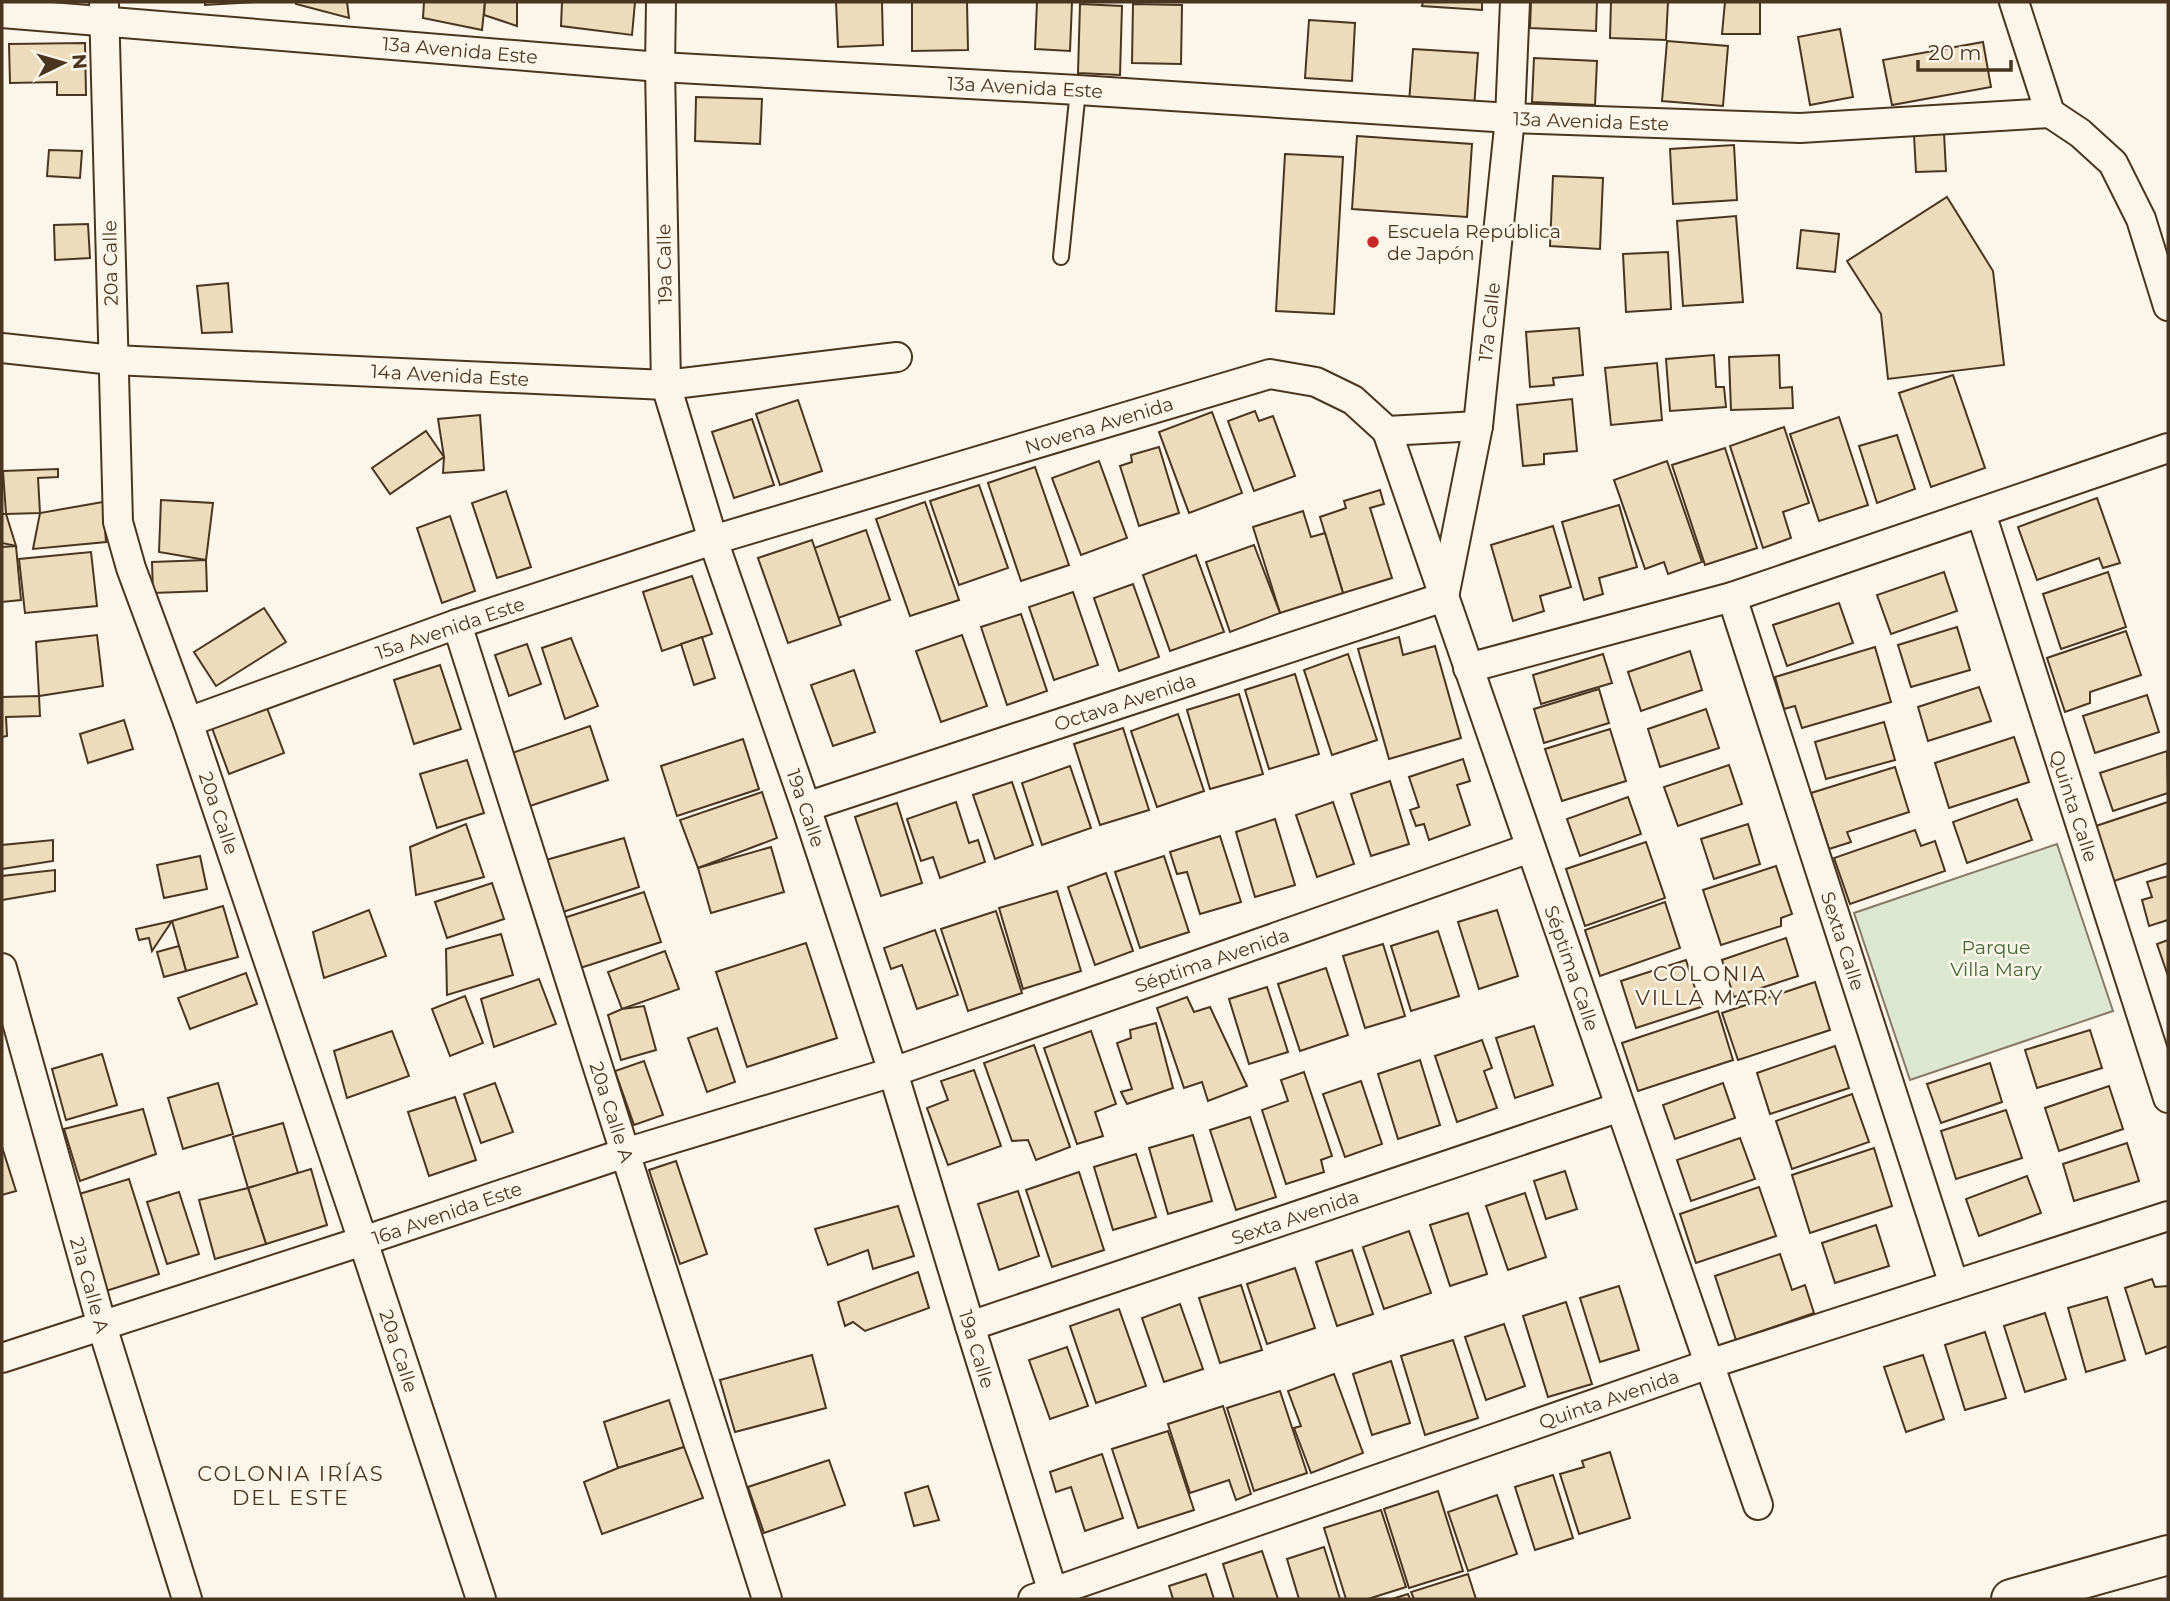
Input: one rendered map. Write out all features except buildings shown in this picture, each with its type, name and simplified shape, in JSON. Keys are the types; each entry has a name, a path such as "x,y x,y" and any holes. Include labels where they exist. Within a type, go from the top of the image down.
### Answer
{"main road":[{"path":"2011,1599 2168,1555"}],"street":[{"name":"19a Calle","path":"661,2 666,385 713,540 894,1072 1047,1597"},
{"name":"17a Calle","path":"1444,597 1478,426 1510,118 1515,2"},
{"path":"2014,2 2050,113 2080,132 2113,163 2141,219 2168,306"},
{"name":"13a Avenida Este","path":"2,13 104,12 660,66 1510,118 1800,128 2050,113"},
{"name":"20a Calle","path":"104,12 118,522 131,568 188,722 363,1241 481,1599"},
{"name":"14a Avenida Este","path":"2,348 113,360 666,385 897,357"},
{"name":"Novena Avenida","path":"713,540 1270,374 1316,382 1353,400 1387,431"},
{"path":"1387,431 1478,426"},
{"name":"Séptima Calle","path":"1387,431 1758,1505"},
{"path":"1468,668 1732,597 2168,448"},
{"name":"Quinta Calle","path":"1981,513 2168,1098"},
{"name":"15a Avenida Este","path":"188,722 457,624 713,540"},
{"name":"Octava Avenida","path":"806,807 1444,597"},
{"name":"Sexta Calle","path":"1732,597 1954,1285"},
{"name":"20a Calle A","path":"457,624 767,1599"},
{"name":"Séptima Avenida","path":"894,1072 1530,848"},
{"name":"21a Calle A","path":"2,968 102,1326 187,1599"},
{"name":"16a Avenida Este","path":"2,1357 625,1153 894,1072"},
{"name":"Sexta Avenida","path":"970,1326 1620,1107"},
{"name":"Quinta Avenida","path":"1047,1597 1709,1364 2168,1216"}],"lane":[{"path":"1061,257 1078,90"}],"green space":[{"name":"Parque Villa Mary","path":"2057,844 2113,1011 1910,1080 1854,913"}],"place":[{"name":"Escuela República de Japón","path":"1373,242"}],"district":[{"name":"COLONIA VILLA MARY","path":"1710,986"},
{"name":"COLONIA IRÍAS DEL ESTE","path":"291,1486"}]}
